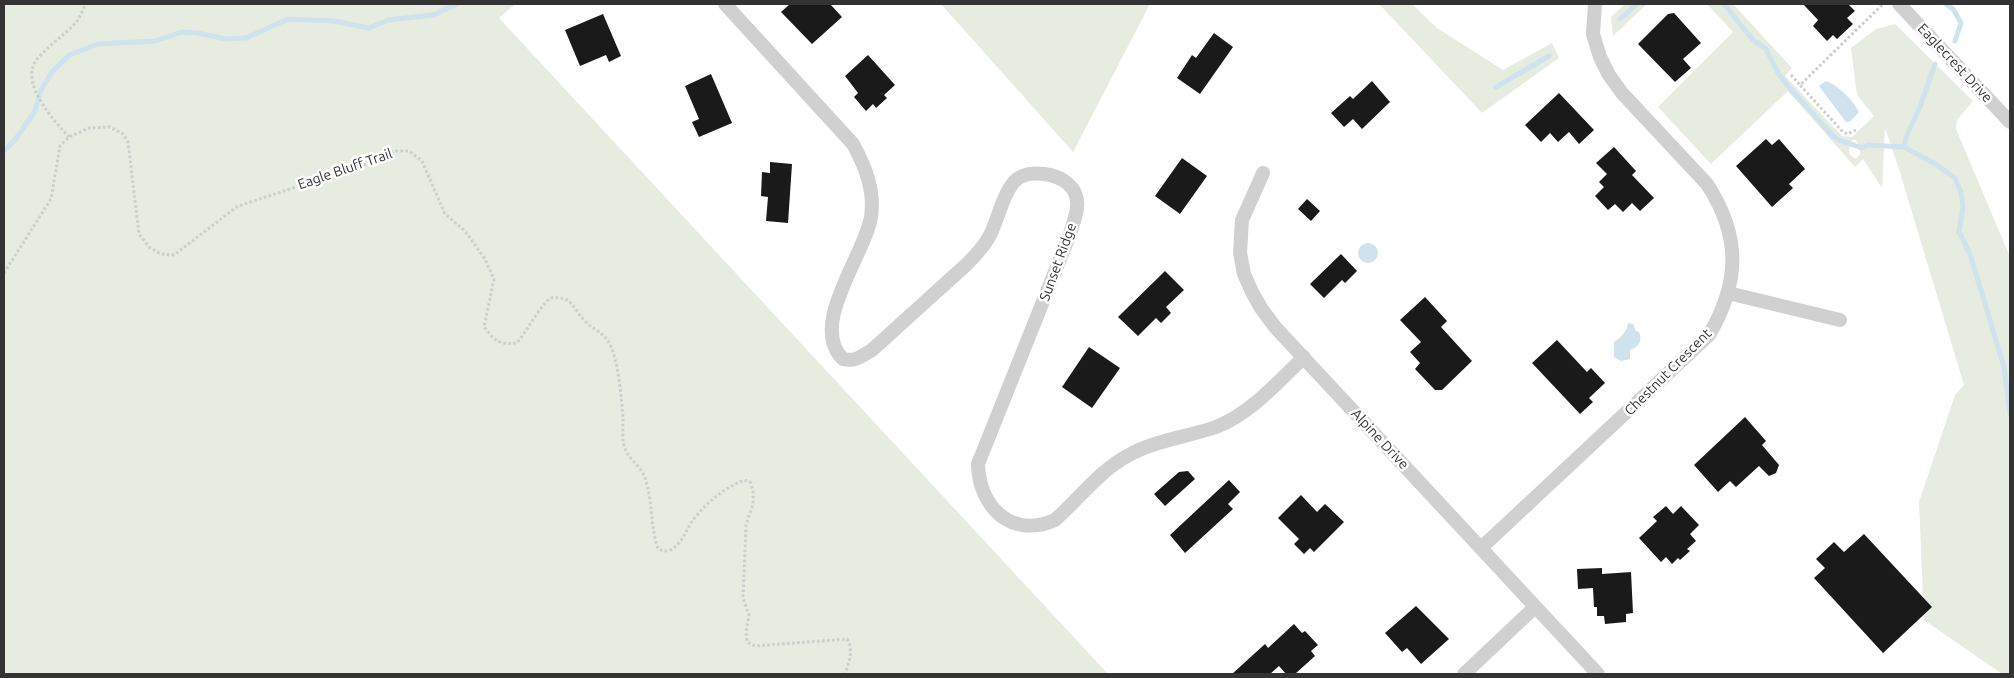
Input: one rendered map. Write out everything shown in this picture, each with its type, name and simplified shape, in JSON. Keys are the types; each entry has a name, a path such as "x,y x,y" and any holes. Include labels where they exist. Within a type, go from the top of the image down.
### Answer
{"street":[{"name":"Sunset Ridge","path":"725,4 853,144 863,163 872,197 871,217 835,309 833,346 843,359 850,361 860,358 872,350 974,257 989,237 1010,188 1019,178 1040,173 1053,176 1065,182 1076,196 1077,209 1070,234 978,464 978,478 986,496 997,511 1009,521 1020,526 1031,527 1055,520 1115,464 1130,454 1150,446 1216,427 1232,420 1250,407 1304,357"},
{"name":"Chestnut Crescent","path":"1481,548 1709,336 1719,319 1728,293 1732,271 1732,251 1726,218 1718,201 1706,184 1622,93 1609,75 1600,57 1593,34 1595,4"},
{"name":"Eaglecrest Drive","path":"1899,4 2010,122"},
{"name":"Alpine Drive","path":"1263,174 1242,220 1240,253 1244,274 1261,308 1275,327 1598,674"},
{"path":"1728,293 1840,320"},
{"path":"1464,674 1535,607"}],"path":[{"path":"4,273 51,198 60,146 69,137 52,119 38,97 31,78 34,64 77,21 86,4"},
{"path":"1800,85 1883,4"},
{"path":"1791,75 1841,130 1848,134 1856,130"},
{"name":"Eagle Bluff Trail","path":"69,137 89,128 110,127 122,134 128,142 139,234 149,247 161,254 174,255 238,206 372,162 394,151 409,151 422,161 432,181 444,214 465,231 485,259 494,279 484,327 492,338 504,344 516,343 527,331 538,309 550,298 562,297 576,307 585,322 598,330 609,343 617,369 623,416 624,447 644,475 651,498 654,538 658,549 665,552 673,549 683,538 692,521 714,498 729,487 744,480 750,482 753,490 753,504 746,525 743,598 749,615 746,632 747,642 755,646 847,639 850,645 850,656 845,674"}],"shaded area":[{"path":"4,4 515,4 499,18 1108,674 4,674"},
{"path":"941,4 1150,4 1073,152"},
{"path":"1379,4 1412,4 1437,28 1503,70 1552,43 1559,58 1482,113"},
{"path":"1625,4 1647,4 1613,36 1611,17"},
{"path":"1707,4 1733,4 1792,68 1785,76 1842,136 1852,137 1874,116 1857,95 1851,48 1876,29 1895,24 1973,101 1957,120 1956,129 2010,257 2010,674 2002,674 1924,620 1919,502 1955,395 1964,385 1885,128 1882,188 1863,159 1855,167 1788,91 1711,164 1658,107 1733,32","holes":["1852,140 1856,140 1860,147 1860,154 1856,159 1850,155 1849,149"]}],"water":[{"path":"1826,81 1840,89 1856,107 1859,112 1851,121 1846,122 1819,86"},
{"path":"1368,243 1375,246 1378,253 1375,260 1368,263 1361,260 1358,253 1361,246"},
{"path":"1628,323 1633,324 1636,331 1639,332 1640,341 1636,347 1630,350 1630,359 1621,361 1614,357 1614,342 1623,334"}],"building":[{"path":"790,4 830,4 842,17 812,44 781,12"},
{"path":"1803,4 1848,4 1855,11 1847,18 1853,24 1837,39 1833,35 1827,41 1813,26 1818,20"},
{"path":"1674,13 1701,43 1683,59 1691,68 1675,82 1638,44 1668,14"},
{"path":"603,14 621,56 609,62 606,55 580,66 565,30"},
{"path":"1214,33 1233,47 1200,94 1177,78 1192,55 1196,58"},
{"path":"868,55 895,85 884,95 887,98 876,108 873,104 866,111 854,97 858,93 845,76"},
{"path":"711,74 732,123 699,137 692,122 699,119 685,86"},
{"path":"1372,81 1390,102 1362,129 1353,119 1344,127 1331,113 1350,96 1353,99"},
{"path":"1559,93 1594,130 1579,144 1569,132 1558,142 1550,133 1541,142 1525,125"},
{"path":"1766,139 1772,145 1779,139 1805,169 1789,184 1793,188 1772,207 1736,166"},
{"path":"1614,147 1636,171 1632,175 1654,198 1640,211 1632,203 1623,212 1615,204 1608,210 1595,196 1604,187 1599,182 1607,174 1596,163"},
{"path":"1182,158 1207,176 1180,214 1155,196"},
{"path":"770,162 792,164 788,223 766,221 768,197 761,196 762,172 770,173"},
{"path":"1307,199 1320,211 1311,221 1298,209"},
{"path":"1341,254 1357,271 1345,283 1342,280 1324,298 1310,284"},
{"path":"1165,271 1184,290 1166,307 1171,313 1161,323 1156,318 1138,336 1118,317"},
{"path":"1425,297 1447,321 1441,327 1472,361 1442,390 1435,390 1415,369 1420,363 1410,352 1421,342 1400,320"},
{"path":"1557,340 1587,372 1591,368 1605,383 1589,398 1593,402 1580,414 1532,363"},
{"path":"1089,347 1120,368 1092,408 1062,387"},
{"path":"1745,417 1766,441 1762,445 1779,465 1776,473 1769,476 1759,466 1736,487 1730,481 1718,492 1694,465"},
{"path":"1188,471 1195,479 1165,506 1154,494 1179,472"},
{"path":"1229,480 1240,492 1228,504 1233,509 1185,553 1170,535"},
{"path":"1301,495 1317,512 1325,504 1344,522 1314,552 1310,548 1304,554 1294,544 1299,539 1278,518"},
{"path":"1666,506 1673,514 1681,506 1699,525 1690,534 1696,541 1687,549 1690,551 1672,564 1666,557 1661,562 1639,538 1657,521 1653,517"},
{"path":"1864,534 1932,607 1883,653 1814,578 1825,568 1816,559 1834,542 1844,552"},
{"path":"1602,568 1602,574 1631,572 1633,613 1626,614 1626,622 1605,624 1604,616 1597,616 1597,607 1594,607 1593,588 1578,589 1577,569"},
{"path":"1416,606 1449,639 1421,664 1407,648 1402,652 1385,633"},
{"path":"1294,624 1302,633 1305,631 1318,645 1311,651 1315,656 1295,674 1286,674 1279,666 1270,674 1232,674 1265,644 1268,648"}],"waterway":[{"path":"4,151 15,140 35,111 41,90 52,72 69,55 98,44 156,41 182,32 226,39 246,38 288,19 334,21 369,28 388,20 433,15 457,4"},
{"path":"1620,19 1637,4"},
{"path":"1724,4 1753,40 1766,49 1778,73 1787,85 1834,137 1861,148 1868,145 1904,147"},
{"path":"1946,4 1953,9 1961,23 1955,41"},
{"path":"1496,87 1549,56"},
{"path":"1935,64 1920,107 1906,137 1904,147 1937,165 1955,178 1961,192 1963,207 1959,232 1970,254 2004,367 2010,414"}]}
